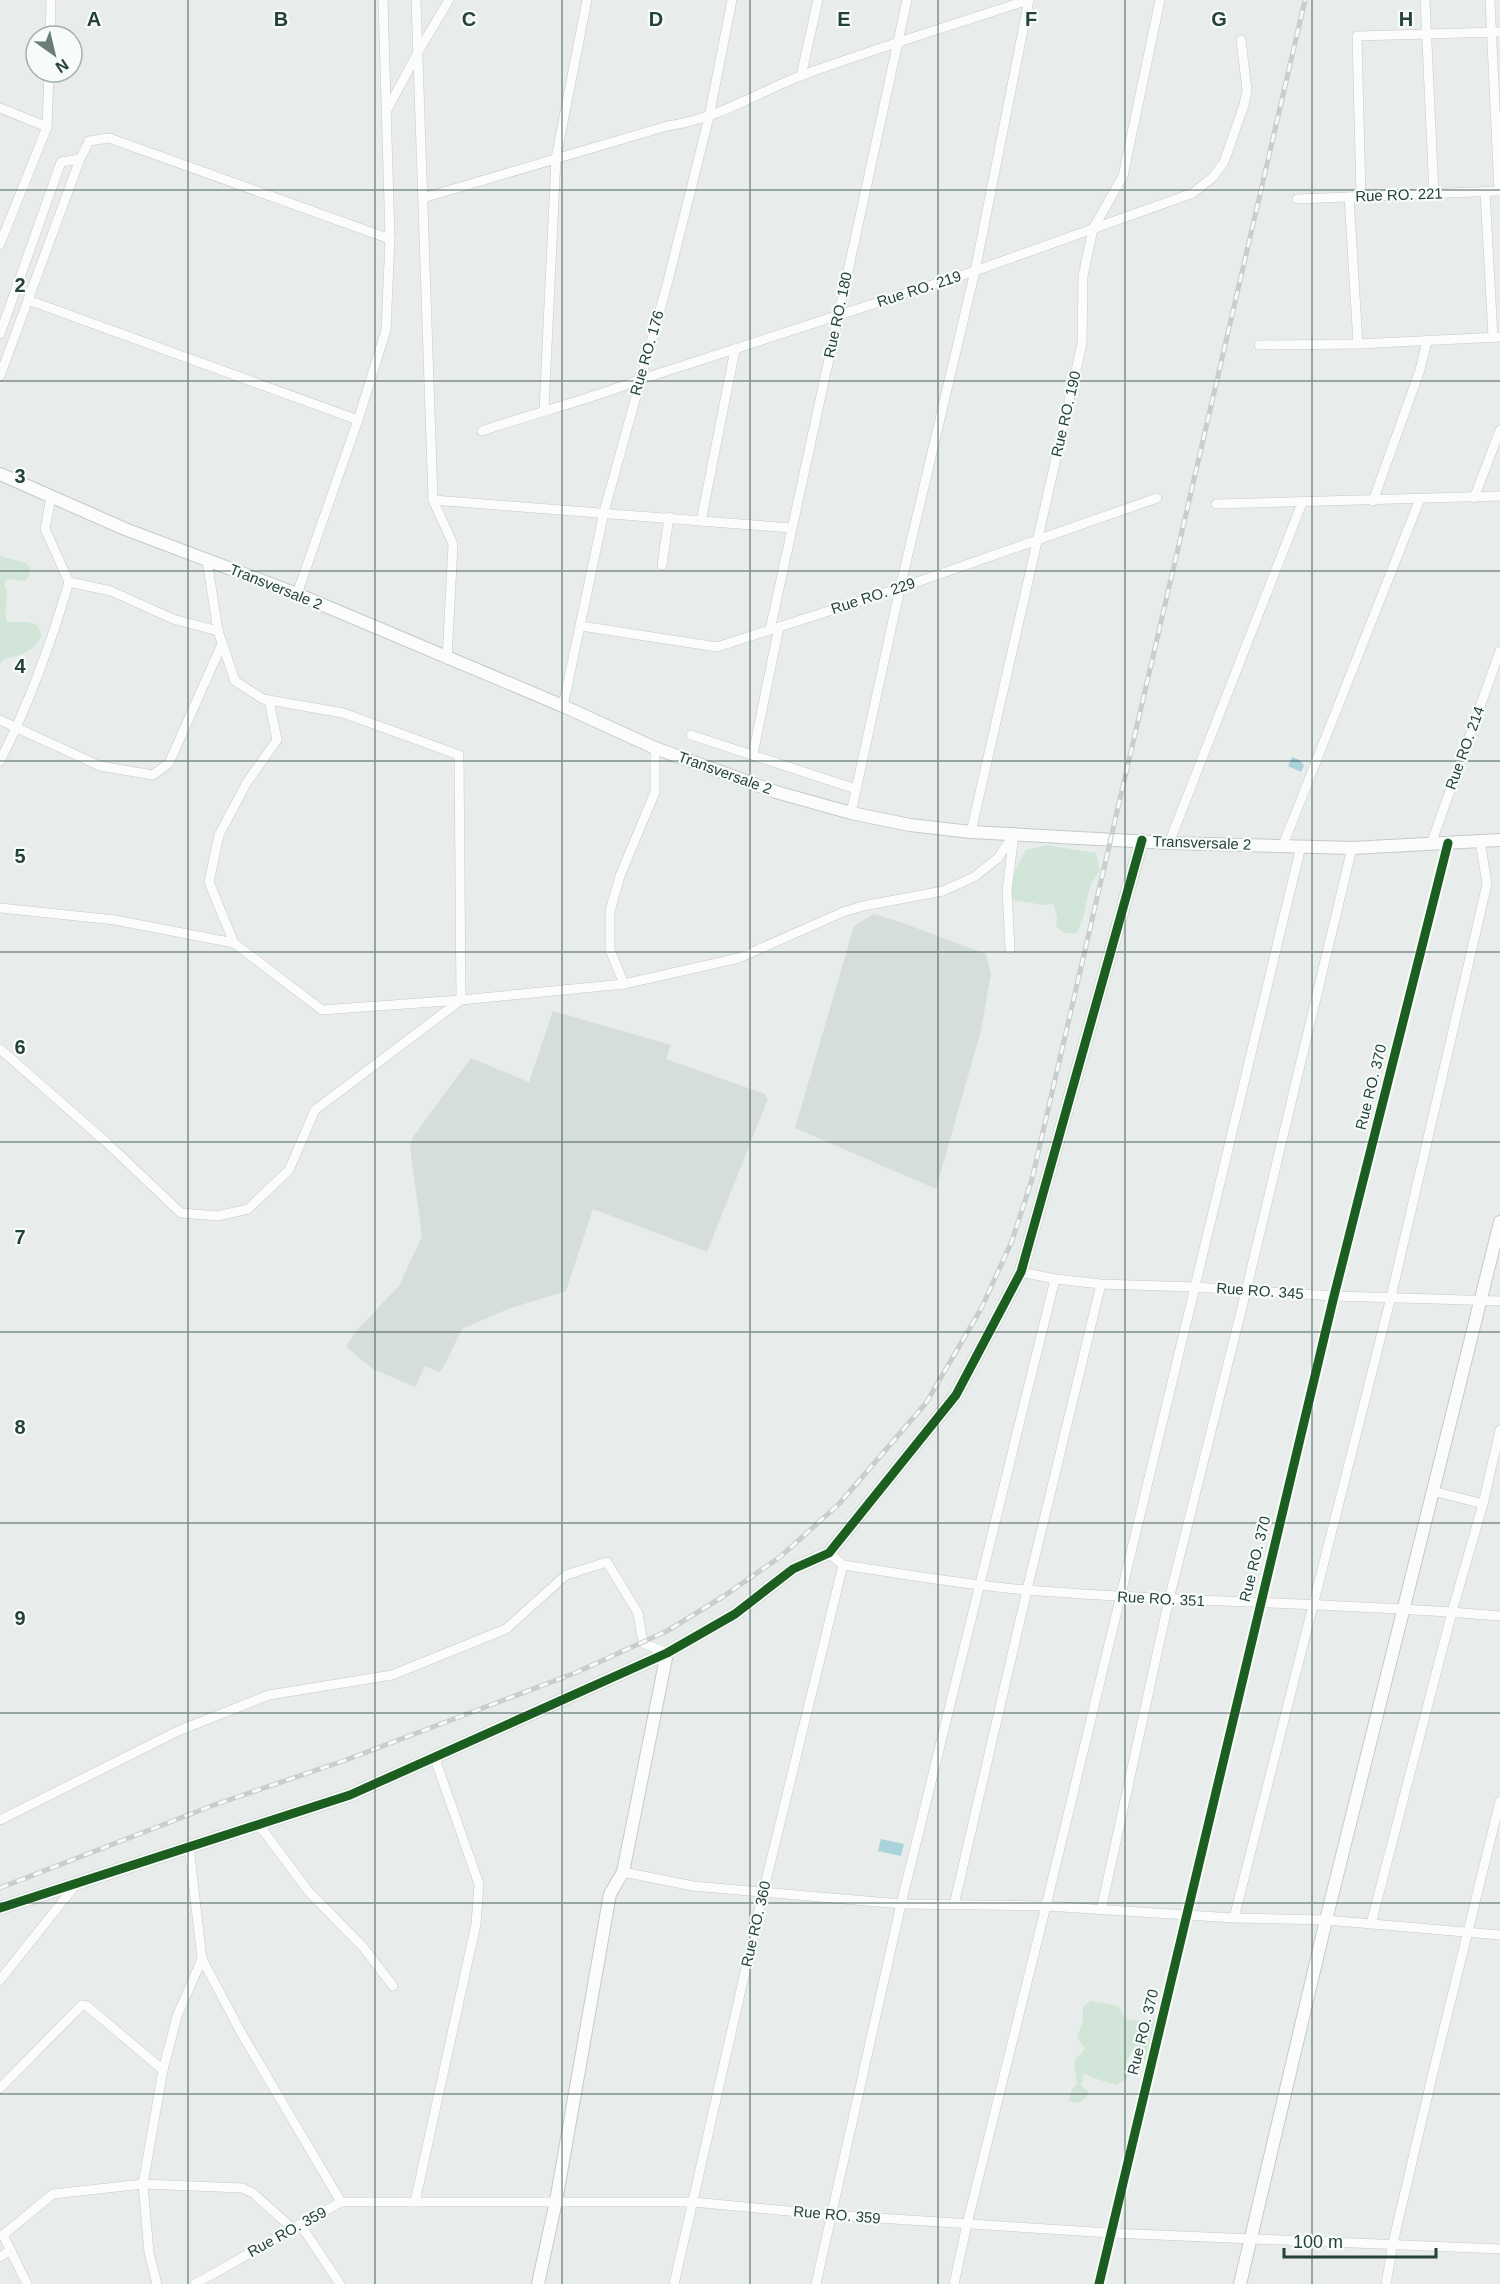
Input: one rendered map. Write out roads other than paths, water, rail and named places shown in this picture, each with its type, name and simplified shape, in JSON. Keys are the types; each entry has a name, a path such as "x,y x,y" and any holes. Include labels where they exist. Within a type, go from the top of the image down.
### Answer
{"street":[{"path":"50,24 51,0"},
{"path":"297,594 358,420 386,330 390,239 383,0"},
{"path":"416,0 433,500 453,544 447,658"},
{"path":"386,111 449,0"},
{"path":"544,410 556,158 587,0"},
{"name":"Rue RO. 176","path":"563,706 603,512 668,281 709,117 732,0"},
{"path":"801,76 818,0"},
{"name":"Rue RO. 180","path":"753,754 791,528 907,0"},
{"path":"423,198 667,126 692,123 801,76 1028,0 975,271 900,588 851,813"},
{"name":"Rue RO. 190","path":"971,832 1082,344 1083,276 1093,229 1123,176 1161,0"},
{"path":"1425,0 1434,194"},
{"path":"1490,0 1495,32 1499,191"},
{"path":"1361,197 1356,36 1495,32"},
{"name":"Rue RO. 219","path":"482,431 544,410 594,398 639,380 975,271 1193,192 1212,177 1224,162 1244,105 1246,90 1241,40"},
{"path":"0,244 47,127 49,84"},
{"path":"0,108 47,127"},
{"path":"0,376 80,159 89,141 109,138 390,239"},
{"path":"0,334 61,162 80,159"},
{"name":"Rue RO. 221","path":"1298,199 1499,191"},
{"path":"1258,345 1358,344 1497,337 1485,192"},
{"path":"1350,197 1358,344"},
{"path":"28,300 358,420"},
{"path":"1373,501 1420,370 1426,341"},
{"path":"701,521 735,350"},
{"path":"1474,498 1500,430"},
{"name":"Transversale 2","path":"0,474 125,529 297,594 563,706 655,748 776,792 851,813 910,825 971,832 1169,843 1352,848 1500,840"},
{"path":"1216,504 1500,496"},
{"path":"0,761 17,727 69,582 45,530 51,497"},
{"name":"Rue RO. 229","path":"581,626 717,647 900,588 1157,498"},
{"path":"433,500 791,528"},
{"path":"1283,845 1420,500"},
{"path":"1169,843 1302,503"},
{"path":"662,565 669,517"},
{"path":"207,560 218,631 235,681 263,699 343,713 459,755 461,1000"},
{"path":"69,582 111,591 173,619 218,631"},
{"path":"0,720 100,766 153,775 169,763 222,644"},
{"name":"Rue RO. 214","path":"1431,844 1500,651"},
{"path":"234,943 209,882 219,835 247,782 277,740 269,700"},
{"path":"691,735 856,789"},
{"path":"624,984 610,951 610,911 620,876 654,792 655,748"},
{"path":"0,908 115,920 234,943 322,1010 461,1000 624,984 739,958 843,912 943,891 974,877 998,858 1014,834"},
{"path":"1010,949 1007,891 1014,834"},
{"path":"0,1908 350,1795 705,1634 793,1569 829,1552 956,1395 1021,1272 1142,840"},
{"path":"1234,1918 1391,1297 1486,884 1480,841"},
{"name":"Rue RO. 370","path":"1099,2284 1334,1296 1448,843"},
{"path":"954,2284 1301,846"},
{"path":"1101,1910 1169,1599 1352,848"},
{"path":"0,1049 106,1142 181,1213 217,1216 248,1209 289,1170 315,1110 461,1000"},
{"path":"1240,2284 1326,1920 1500,1222"},
{"name":"Rue RO. 345","path":"1021,1272 1054,1279 1101,1284 1334,1296 1500,1301"},
{"path":"816,2284 901,1904 1054,1279"},
{"path":"954,1905 1101,1284"},
{"path":"1371,1924 1452,1612 1483,1504 1500,1430"},
{"path":"1433,1491 1483,1504"},
{"path":"829,1552 843,1565"},
{"path":"0,1820 178,1731 269,1695 392,1675 506,1629 566,1575 607,1562 638,1613 643,1643 667,1653"},
{"name":"Rue RO. 351","path":"843,1565 1027,1590 1121,1597 1404,1609 1500,1616"},
{"name":"Rue RO. 360","path":"674,2284 763,1893 843,1565"},
{"path":"537,2284 556,2200 610,1894 623,1872 667,1653"},
{"path":"415,2202 476,1924 479,1884 434,1756"},
{"path":"1386,2284 1500,1801"},
{"path":"259,1825 309,1892 363,1947 393,1986"},
{"path":"189,1847 201,1959 243,2036 341,2202"},
{"path":"623,1872 693,1886 901,1904 1046,1906 1234,1918 1326,1920 1500,1935"},
{"path":"0,1980 78,1882"},
{"path":"157,2284 148,2253 143,2184 163,2070 177,2016 201,1959"},
{"path":"0,2088 82,2005 87,2006 163,2070"},
{"path":"27,2284 2,2233 53,2194 143,2184 247,2190 296,2226 340,2284"},
{"name":"Rue RO. 359","path":"195,2284 341,2202 556,2200 693,2202 831,2215 1110,2233 1500,2249"},
{"path":"0,2257 11,2250"}],"water":[{"path":"1292,757 1300,760 1304,766 1301,772 1288,766"},
{"path":"881,1839 904,1844 901,1856 878,1851"}],"railway":[{"path":"0,1888 214,1805 346,1760 575,1673 667,1631 724,1596 780,1557 839,1504 926,1403 981,1309 1012,1241 1032,1179 1305,0"}]}
